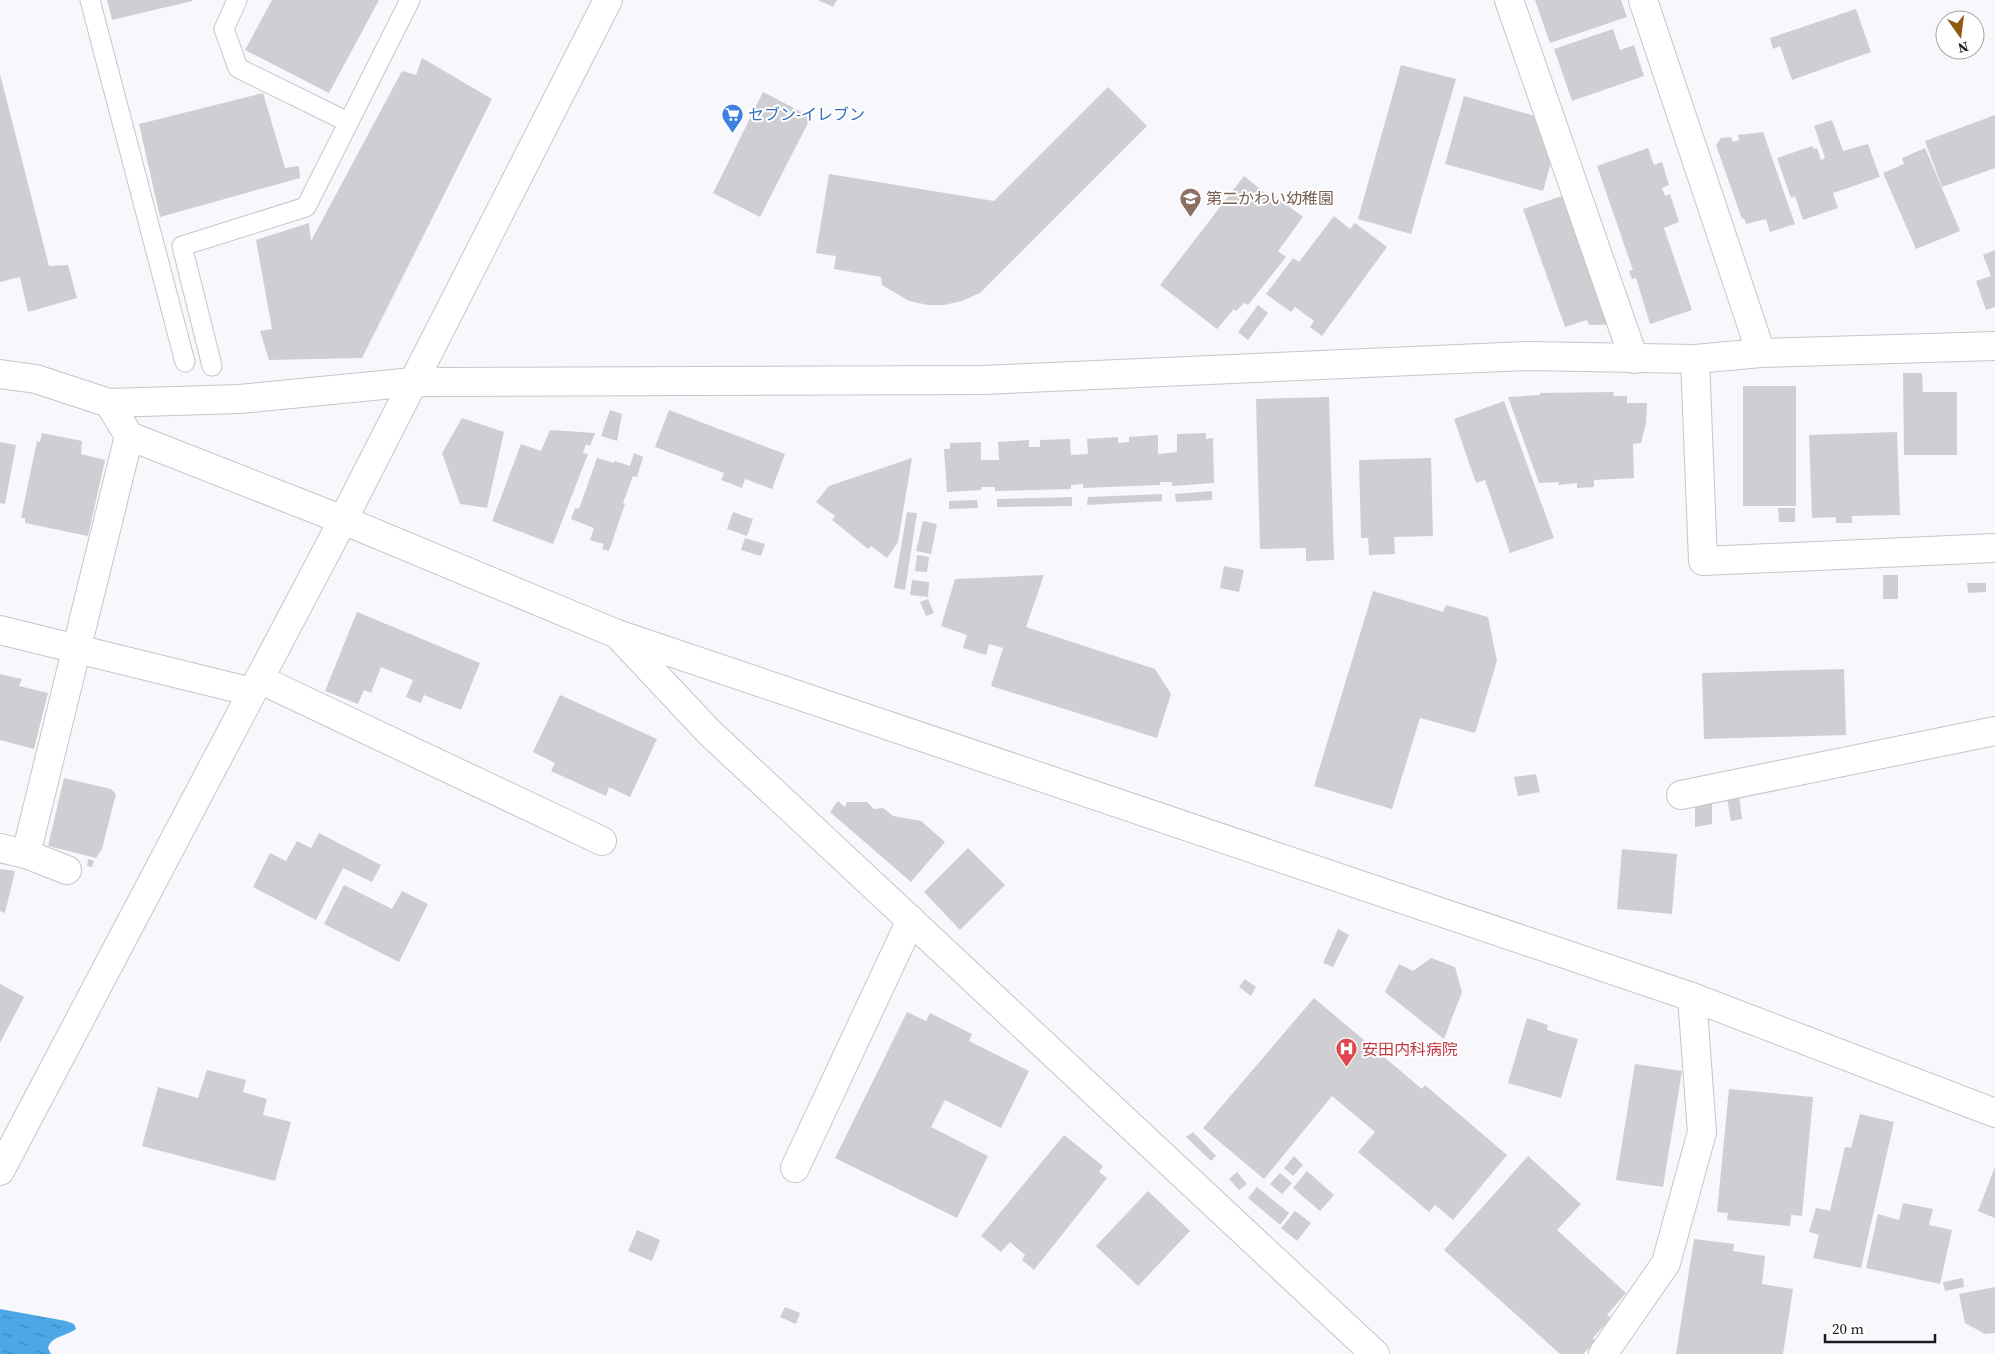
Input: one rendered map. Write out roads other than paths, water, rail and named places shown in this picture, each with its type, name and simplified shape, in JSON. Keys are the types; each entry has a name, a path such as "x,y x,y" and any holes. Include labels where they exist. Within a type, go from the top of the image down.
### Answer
{"street":[{"path":"0,1171 343,520 608,0"},
{"path":"1509,0 1634,359"},
{"path":"1643,0 1761,352"},
{"path":"0,374 36,379 109,403 240,399 413,382 982,380 1528,356 1695,359 1761,352 1995,346"},
{"path":"1695,359 1703,561 1995,548"},
{"path":"109,403 129,436 343,520 617,634 1692,997 1995,1113"},
{"path":"67,870 13,851 76,650 129,436"},
{"path":"0,630 76,650 256,686 602,841"},
{"path":"617,634 709,732 1376,1354"},
{"path":"1681,795 1995,731"},
{"path":"795,1168 911,920"},
{"path":"1603,1354 1666,1263 1702,1132 1692,997"}],"lane":[{"path":"90,0 185,362"},
{"path":"237,0 224,28 238,68 348,122"},
{"path":"212,366 182,246 306,207 410,0"}],"water":[{"path":"0,1309 66,1321 74,1324 76,1329 52,1341 48,1348 51,1354 0,1354"}],"place":[{"name":"セブン-イレブン","path":"732,133"},
{"name":"第二かわい幼稚園","path":"1190,217"},
{"name":"安田内科病院","path":"1346,1068"}]}
